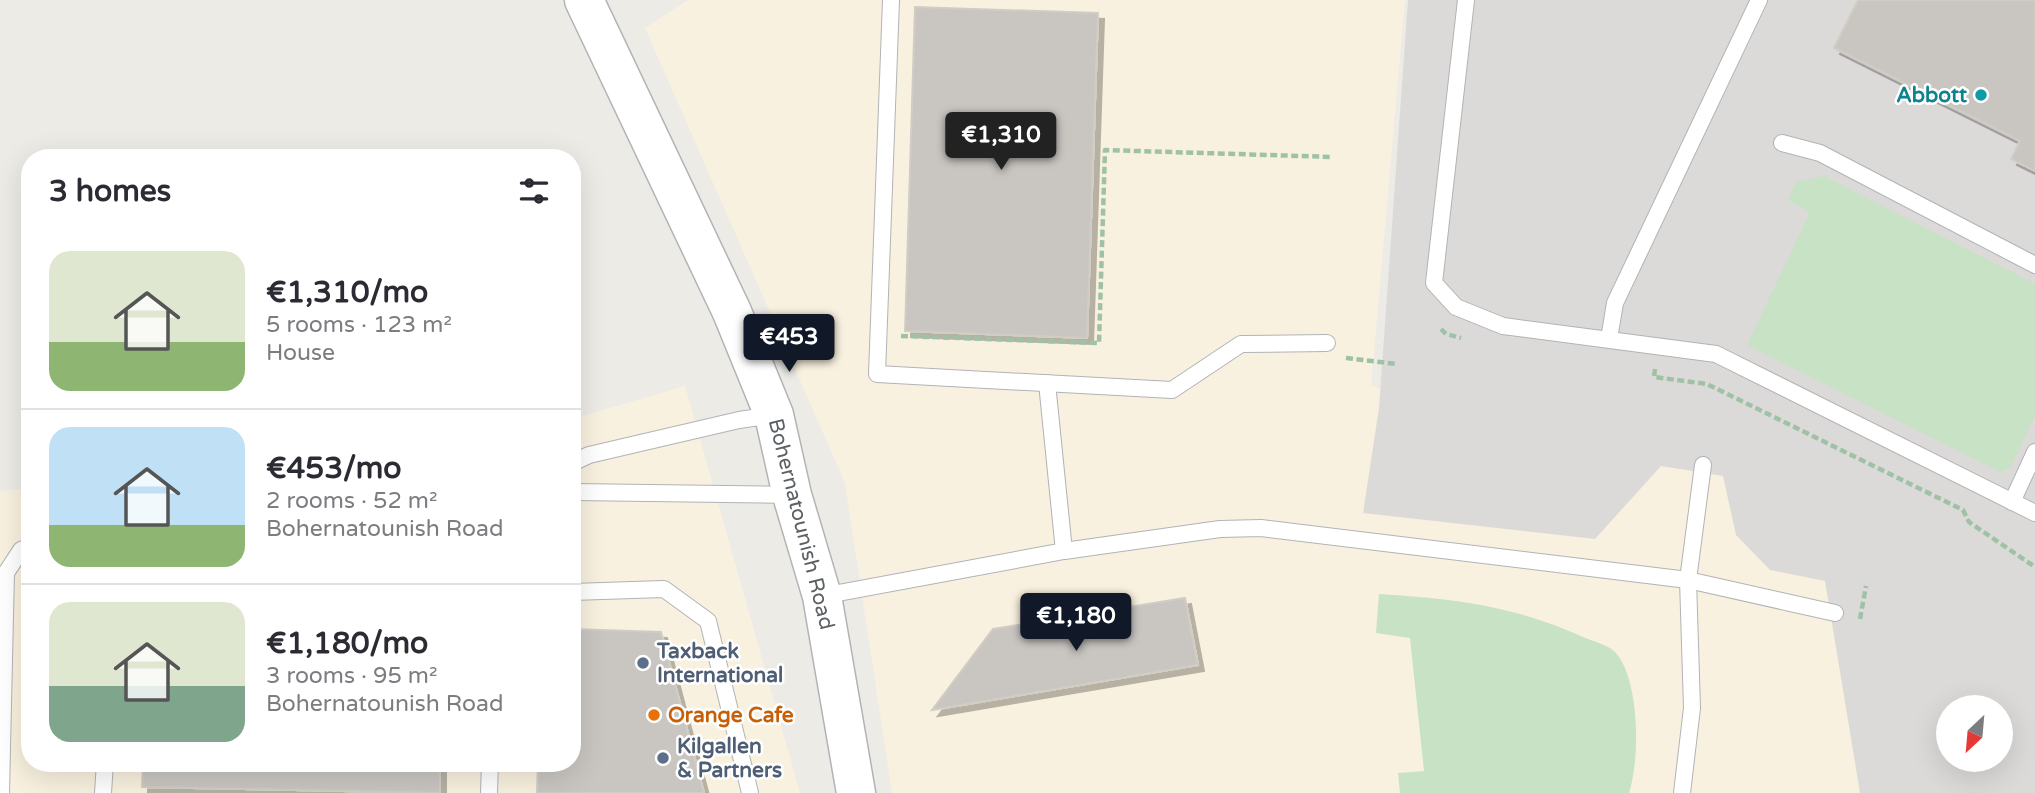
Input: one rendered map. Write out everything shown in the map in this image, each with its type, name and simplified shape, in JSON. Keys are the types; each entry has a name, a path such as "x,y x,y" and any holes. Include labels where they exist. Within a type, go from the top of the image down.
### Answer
{"street":[{"name":"Bohernatounish Road","path":"584,0 732,312 774,415 792,495 822,596 856,793"}],"lane":[{"path":"891,0 877,374 1172,390 1241,344 1327,343"},
{"path":"1466,0 1434,283 1456,307 1503,326 1716,354 2035,513"},
{"path":"1609,339 1615,303 1759,0"},
{"path":"1782,143 1820,153 2035,265"},
{"path":"1047,383 1064,551"},
{"path":"581,459 739,420 774,415"},
{"path":"2012,502 2035,452"},
{"path":"1682,793 1692,708 1688,580 1703,465"},
{"path":"581,492 792,495"},
{"path":"822,596 1064,551 1220,529 1261,528 1688,580 1835,613"},
{"path":"1,793 7,557"},
{"path":"581,592 664,589 708,621 750,793"},
{"path":"103,793 104,772"},
{"path":"489,793 490,772"}],"path":[{"path":"878,336 1099,343 1105,150 1332,157"},
{"path":"1361,359 1397,364"}],"shaded area":[{"path":"688,0 1405,0 1371,386 1733,463 1845,574 1875,793 892,793 845,483 645,28"},
{"path":"1408,0 2035,0 2035,793 1860,793 1825,581 1770,570 1736,535 1723,476 1661,466 1595,539 1363,513 1379,408"},
{"path":"685,386 800,793 0,793 0,491 21,489 21,772 581,772 581,416"}],"green space":[{"path":"1824,176 2035,284 2035,416 2010,468 2000,472 1747,345 1810,212 1788,200 1796,182"},
{"path":"1379,594 1460,602 1511,612 1603,644 1616,653 1630,682 1636,721 1635,761 1629,793 1400,793 1398,773 1424,771 1410,638 1376,633"}],"building":[{"name":"Abbott","path":"1858,0 2035,0 2035,171 2011,159 2020,141 1834,48"},
{"path":"915,7 1098,13 1087,338 905,331"},
{"path":"1185,598 1198,665 932,710 993,629"},
{"path":"581,629 661,632 704,793 537,793 538,772 581,772"},
{"path":"143,772 440,772 440,793 142,787"}],"place":[{"name":"Abbott","path":"1981,95"},
{"name":"Taxback International","path":"643,663"},
{"name":"Orange Cafe","path":"654,715"},
{"name":"Kilgallen & Partners","path":"663,758"}]}
